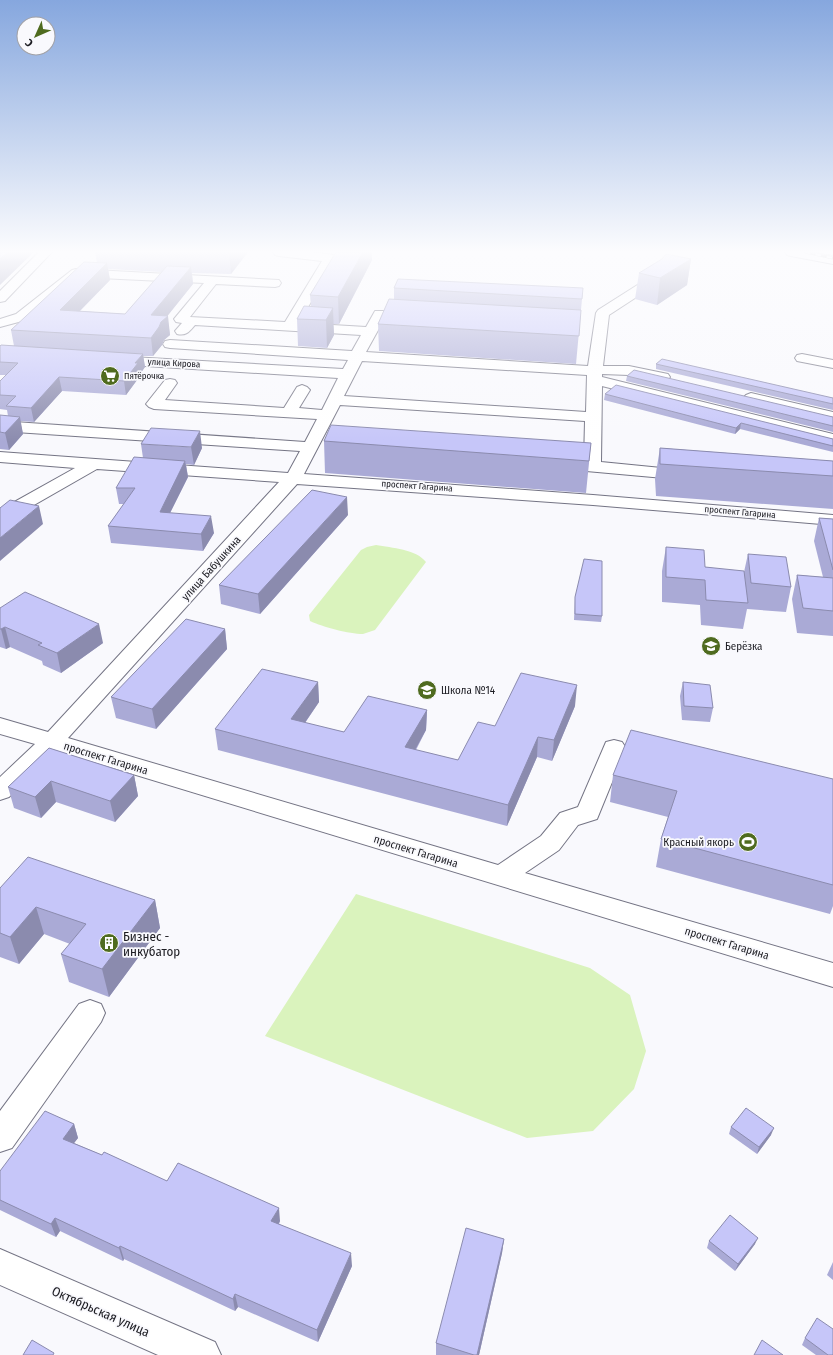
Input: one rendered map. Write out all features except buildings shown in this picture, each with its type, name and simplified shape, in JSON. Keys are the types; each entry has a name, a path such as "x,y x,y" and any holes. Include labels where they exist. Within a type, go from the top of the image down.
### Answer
{"street":[{"path":"0,323 23,315"},
{"path":"184,315 181,319 191,321 290,326 296,315"},
{"path":"592,467 595,375 603,315"},
{"path":"155,362 191,321"},
{"name":"улица Бабушкина","path":"0,791 52,742 294,477 318,445 331,408 357,356 379,321 290,326"},
{"path":"170,344 357,356 595,375 833,439"},
{"path":"802,358 833,364"},
{"name":"улица Кирова","path":"101,359 348,374"},
{"path":"595,375 611,368 634,370 680,381"},
{"path":"170,383 154,404 288,413 331,408 594,417"},
{"path":"288,413 302,390"},
{"path":"734,394 833,417"},
{"path":"0,426 318,445"},
{"name":"проспект Гагарина","path":"0,457 294,477 833,520"},
{"path":"0,518 96,463"},
{"path":"544,463 701,476"},
{"name":"проспект Гагарина","path":"0,726 833,975"},
{"path":"501,876 550,843 569,819 588,813 614,748"},
{"path":"0,1137 90,1013"},
{"name":"Октябрьская улица","path":"0,1267 202,1355"}],"green space":[{"path":"376,545 396,548 416,554 426,562 375,630 363,634 351,633 329,628 310,621 309,615 361,550"},
{"path":"356,894 590,968 630,995 646,1051 634,1089 593,1131 527,1138 265,1036"}],"place":[{"name":"Пятёрочка","path":"110,376"},
{"name":"Берёзка","path":"711,646"},
{"name":"Школа №14","path":"427,690"},
{"name":"Красный якорь","path":"748,842"},
{"name":"Бизнес - инкубатор","path":"109,943"}]}
